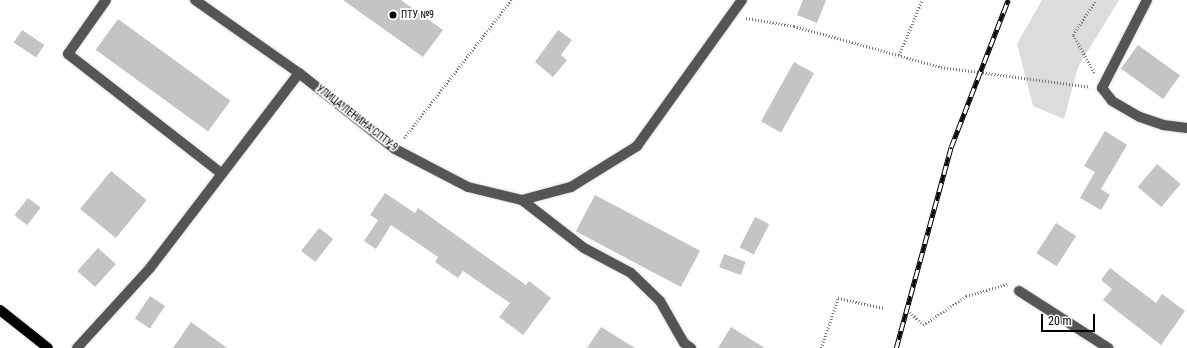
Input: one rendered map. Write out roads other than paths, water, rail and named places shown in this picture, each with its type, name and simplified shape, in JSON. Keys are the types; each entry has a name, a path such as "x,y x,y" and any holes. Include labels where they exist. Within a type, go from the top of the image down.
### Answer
{"main road":[{"path":"0,310 48,348"}],"street":[{"path":"106,0 68,54 222,174"},
{"name":"УЛИЦА ЛЕНИНА СПТУ-9","path":"195,0 299,73 395,149 468,187 522,200 584,248 631,273 660,301 684,343 691,348"},
{"path":"522,200 571,187 637,146 732,16 742,0"},
{"path":"1147,0 1102,88 1112,101 1140,117 1163,125 1187,128"},
{"path":"77,348 150,268 299,73"},
{"path":"1019,291 1108,348"}],"railway":[{"path":"896,348 951,147 1008,0"}],"place":[{"name":"ПТУ №9","path":"393,15"}]}
